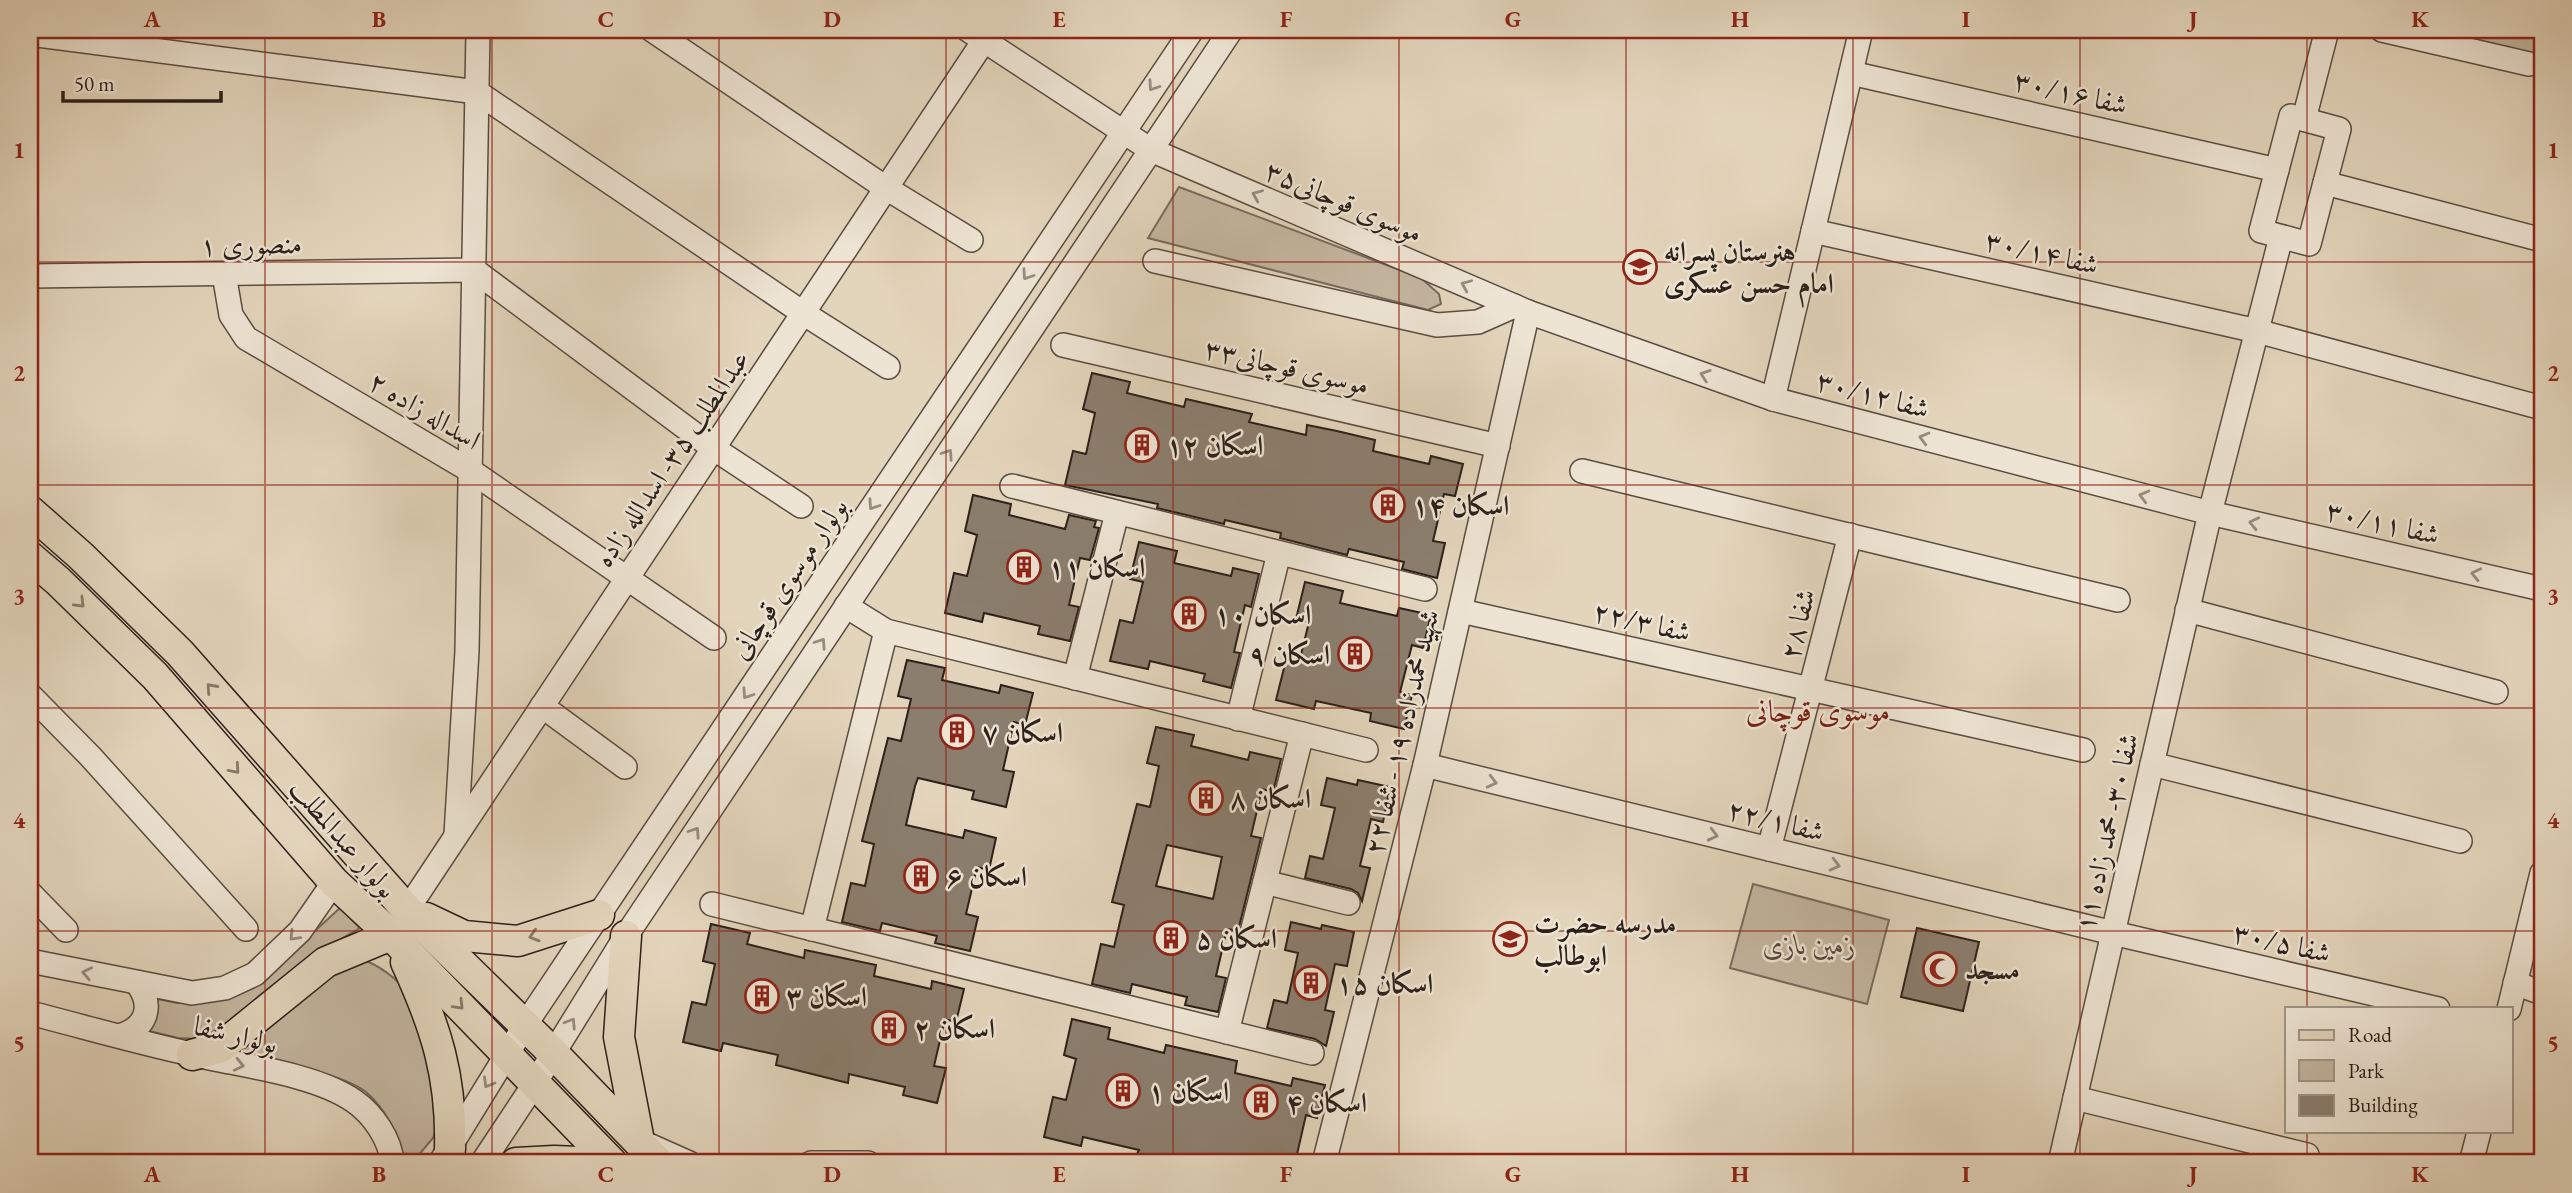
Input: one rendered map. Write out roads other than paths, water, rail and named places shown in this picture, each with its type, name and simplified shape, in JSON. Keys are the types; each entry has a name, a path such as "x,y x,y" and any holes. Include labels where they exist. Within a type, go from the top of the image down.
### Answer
{"main road":[{"name":"بولوار عبدالمطلب","path":"30,511 81,556 180,653 407,910 552,1052 659,1163"},
{"name":"بولوار عبدالمطلب","path":"30,557 155,676 334,882 394,939 612,1163"},
{"path":"407,910 464,936 518,941 599,915"},
{"path":"626,936 619,1037 639,1141"},
{"path":"192,1055 221,1047 326,962 394,939 429,1013 445,1069 451,1115 445,1156"},
{"path":"516,1163 604,1163"}],"street":[{"path":"456,836 467,651 478,30"},
{"path":"652,30 886,188 971,240"},
{"name":"بولوار موسوی قوچانی","path":"445,1156 525,1025 1192,30"},
{"path":"482,1163 626,936 1231,30"},
{"path":"1773,399 1861,30"},
{"path":"2304,119 2327,30"},
{"path":"2382,30 2529,64"},
{"name":"عبدالمطلب ۳۵- اسدالله زاده","path":"407,910 886,188 981,33"},
{"name":"موسوی قوچانی۳۵","path":"981,33 1151,150 1521,309"},
{"path":"30,34 477,92 803,313 888,367"},
{"name":"شفا ۳۰/۱۶","path":"1851,73 2277,170"},
{"path":"2291,116 2304,119 2339,128 2309,244 2261,231 2291,116"},
{"path":"2325,183 2542,240"},
{"name":"شفا ۳۰/۱۴","path":"1813,231 2257,331 2542,408"},
{"name":"شفا ۳۰- محمد زاده ۱۱","path":"2060,1163 2210,513 2281,237"},
{"path":"1156,261 1437,325 1478,322 1521,309"},
{"path":"474,271 713,448 800,506"},
{"name":"منصوری ۱","path":"30,276 474,271"},
{"name":"اسداله زاده ۲","path":"224,274 231,315 246,338 471,471 714,638"},
{"name":"شفا ۳۰/۱۲","path":"1521,309 1773,399 2210,513"},
{"name":"شهید محمدزاده ۱۹ - شفا ۲۲","path":"1324,1163 1425,765 1461,611 1498,446 1521,309"},
{"name":"موسوی قوچانی۳۳","path":"1063,345 1498,446"},
{"path":"1582,471 2119,600"},
{"path":"1012,486 1425,589"},
{"path":"1075,678 1117,513"},
{"name":"شفا ۳۰/۱۱","path":"2210,513 2542,589"},
{"name":"شفا ۲۸","path":"1769,849 1850,536"},
{"path":"1238,719 1279,553"},
{"path":"846,606 886,631 1366,750"},
{"path":"2188,610 2496,692"},
{"name":"شفا ۲۲/۳","path":"1461,611 2083,750"},
{"path":"812,929 886,631"},
{"path":"30,695 90,756 246,929"},
{"path":"542,706 625,767"},
{"path":"1227,1032 1302,734"},
{"path":"2152,764 2460,841"},
{"name":"۲۲/۱ شفا","path":"1425,765 2113,933"},
{"path":"694,773 721,794"},
{"path":"2509,1007 2542,873"},
{"name":"بولوار شفا","path":"30,961 192,993 225,988 255,974 300,931 334,882"},
{"path":"1265,882 1348,903"},
{"path":"30,893 66,930"},
{"path":"712,904 1312,1053"},
{"name":"۳۰/۵ شفا","path":"2113,933 2429,1007"},
{"path":"119,1036 130,1033 145,1015 147,1003 144,992 137,983"},
{"path":"2515,984 2542,993"},
{"name":"بولوار شفا","path":"30,1013 192,1055 312,1081 354,1101 378,1125 392,1163"},
{"path":"2075,1098 2307,1155"},
{"path":"2471,1163 2478,1134"},
{"path":"639,1141 688,1163"},
{"path":"811,1163 868,1163"}],"place":[{"name":"هنرستان پسرانه امام حسن عسکری","path":"1640,267"},
{"name":"اسکان ۱۲","path":"1142,445"},
{"name":"اسکان ۱۴","path":"1388,505"},
{"name":"اسکان ۱۱","path":"1024,567"},
{"name":"اسکان ۱۰","path":"1189,614"},
{"name":"اسکان ۹","path":"1355,654"},
{"name":"اسکان ۷","path":"957,732"},
{"name":"اسکان ۸","path":"1206,798"},
{"name":"اسکان ۶","path":"921,876"},
{"name":"اسکان ۵","path":"1171,938"},
{"name":"مدرسه حضرت ابوطالب","path":"1510,939"},
{"name":"مسجد","path":"1940,969"},
{"name":"اسکان ۱۵","path":"1311,983"},
{"name":"اسکان ۳","path":"762,996"},
{"name":"اسکان ۲","path":"889,1028"},
{"name":"اسکان ۱","path":"1123,1091"},
{"name":"اسکان ۴","path":"1261,1102"}],"district":[{"name":"موسوی قوچانی","path":"1818,711"}],"park label":[{"name":"زمین بازی","path":"1809,944"}]}
